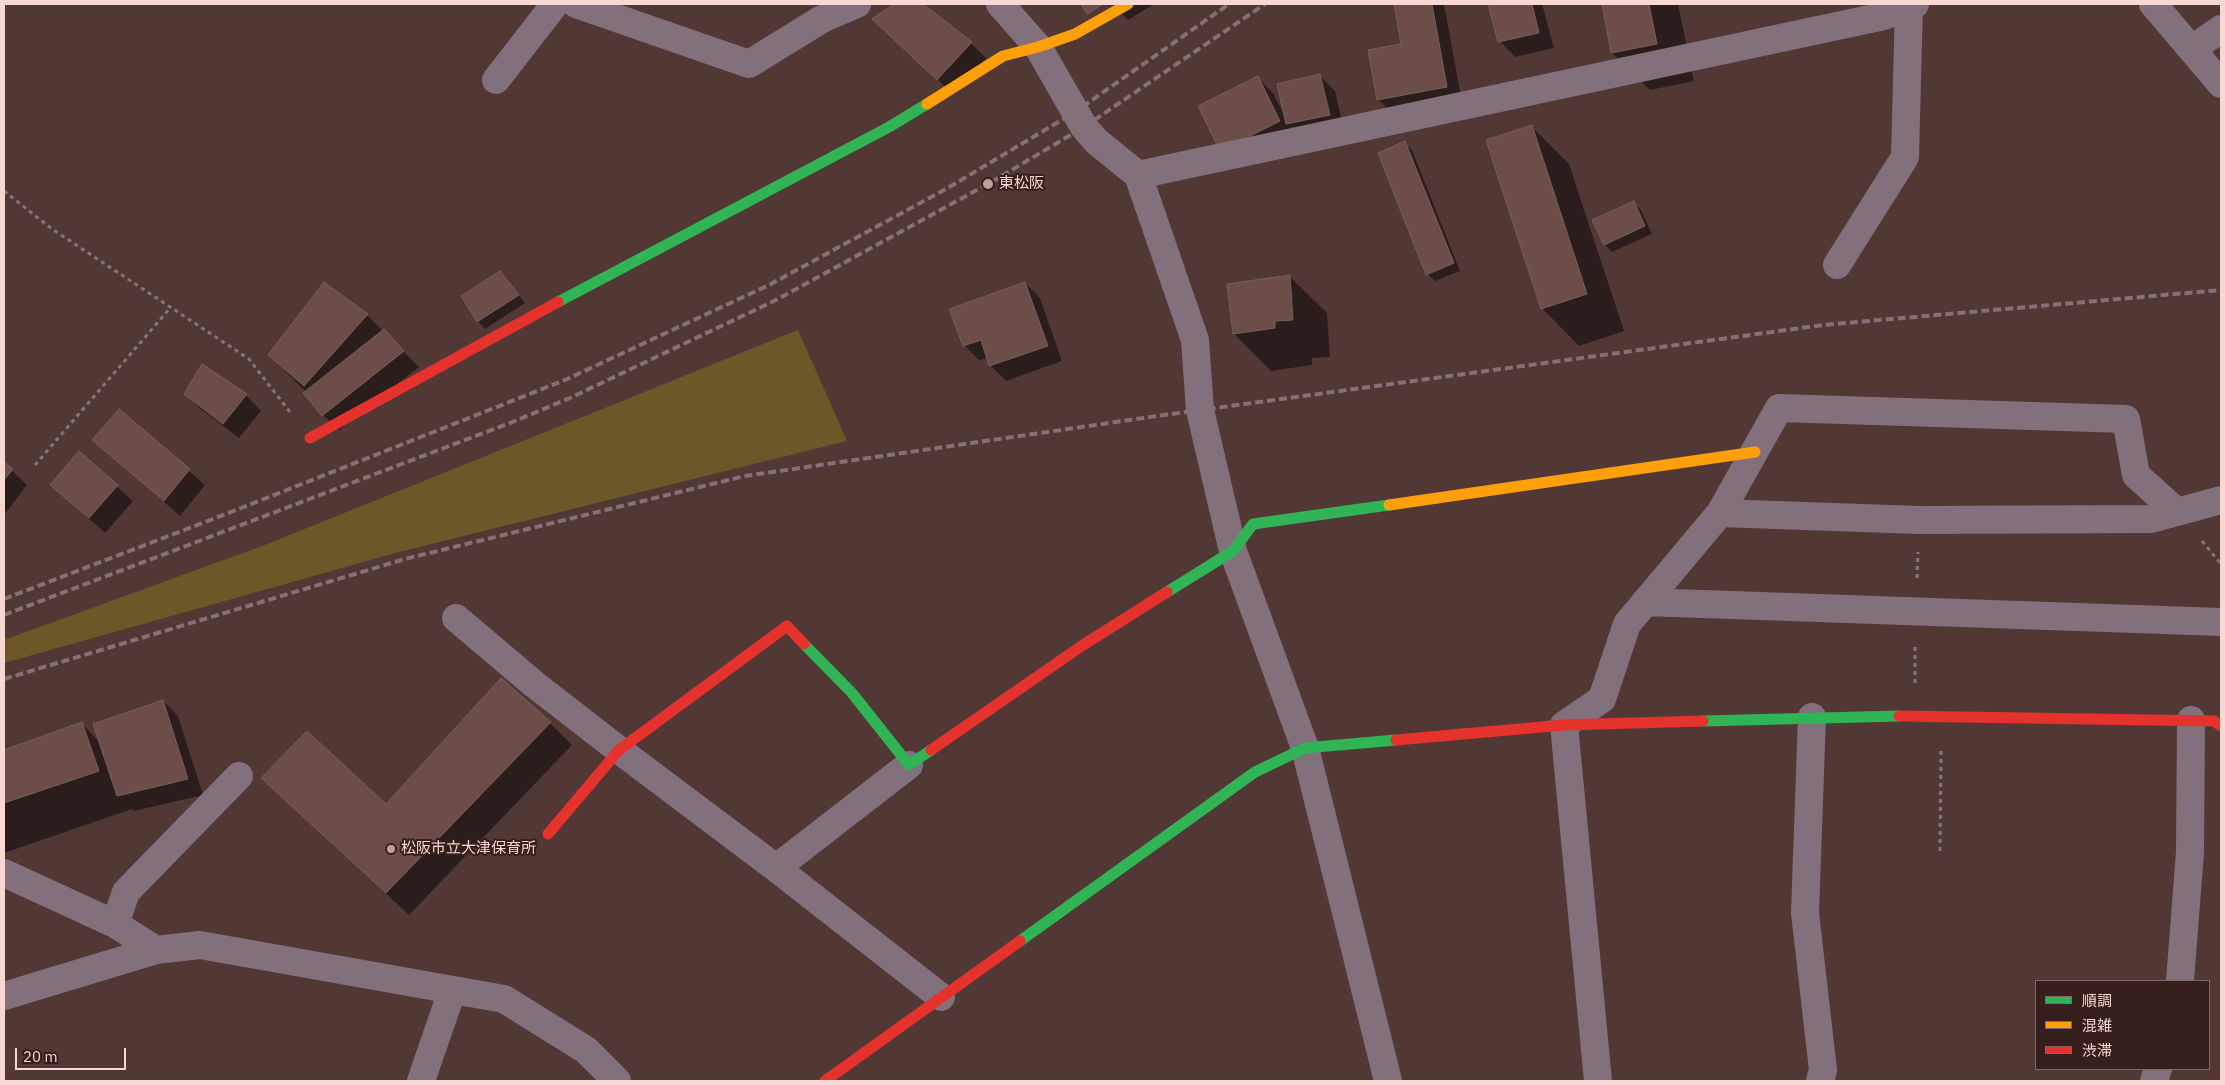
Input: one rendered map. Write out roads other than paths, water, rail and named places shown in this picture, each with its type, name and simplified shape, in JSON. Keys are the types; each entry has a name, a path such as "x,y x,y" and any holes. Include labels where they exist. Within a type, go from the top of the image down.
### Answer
{"street":[{"path":"496,80 555,4"},
{"path":"576,4 749,64 822,19 856,4"},
{"path":"1000,4 1038,47 1084,128 1096,141 1138,175 1195,340 1200,410 1234,551 1305,748 1388,1081"},
{"path":"310,438 616,270 889,127 1002,56 1038,47 1075,34 1128,4"},
{"path":"1138,175 1884,16 1912,4 1905,157 1837,265"},
{"path":"2153,4 2221,84"},
{"path":"2192,49 2221,29"},
{"path":"1564,725 1602,699 1626,624 1720,513 1779,408 2126,419 2136,475 2177,512"},
{"path":"776,868 908,765 1083,645 1234,551 1253,524 1755,452"},
{"path":"1720,513 1938,520 2151,519 2221,500"},
{"path":"1645,602 2221,622"},
{"path":"456,618 534,684 941,996"},
{"path":"548,834 619,750 787,626 852,694 908,765"},
{"path":"825,1081 1255,772 1305,748 1564,725 1812,717 1942,716 2191,720 2214,721 2221,726"},
{"path":"1812,717 1805,914 1822,1070 1820,1081"},
{"path":"2180,980 2190,852 2191,720"},
{"path":"1564,725 1598,1081"},
{"path":"115,924 126,892 238,776"},
{"path":"4,873 115,924 156,950"},
{"path":"4,996 156,950 200,945 504,999 586,1050 617,1081"},
{"path":"421,1081 452,991"}],"railway":[{"path":"4,599 226,514 565,380 769,285 946,189 1075,112 1229,4"},
{"path":"4,615 515,421 570,398 776,300 988,184 1084,127 1265,4"},
{"path":"4,679 405,559 745,476 1157,416 1823,325 2221,290"}],"place":[{"name":"東松阪","path":"988,184"},
{"name":"松阪市立大津保育所","path":"391,849"}]}
